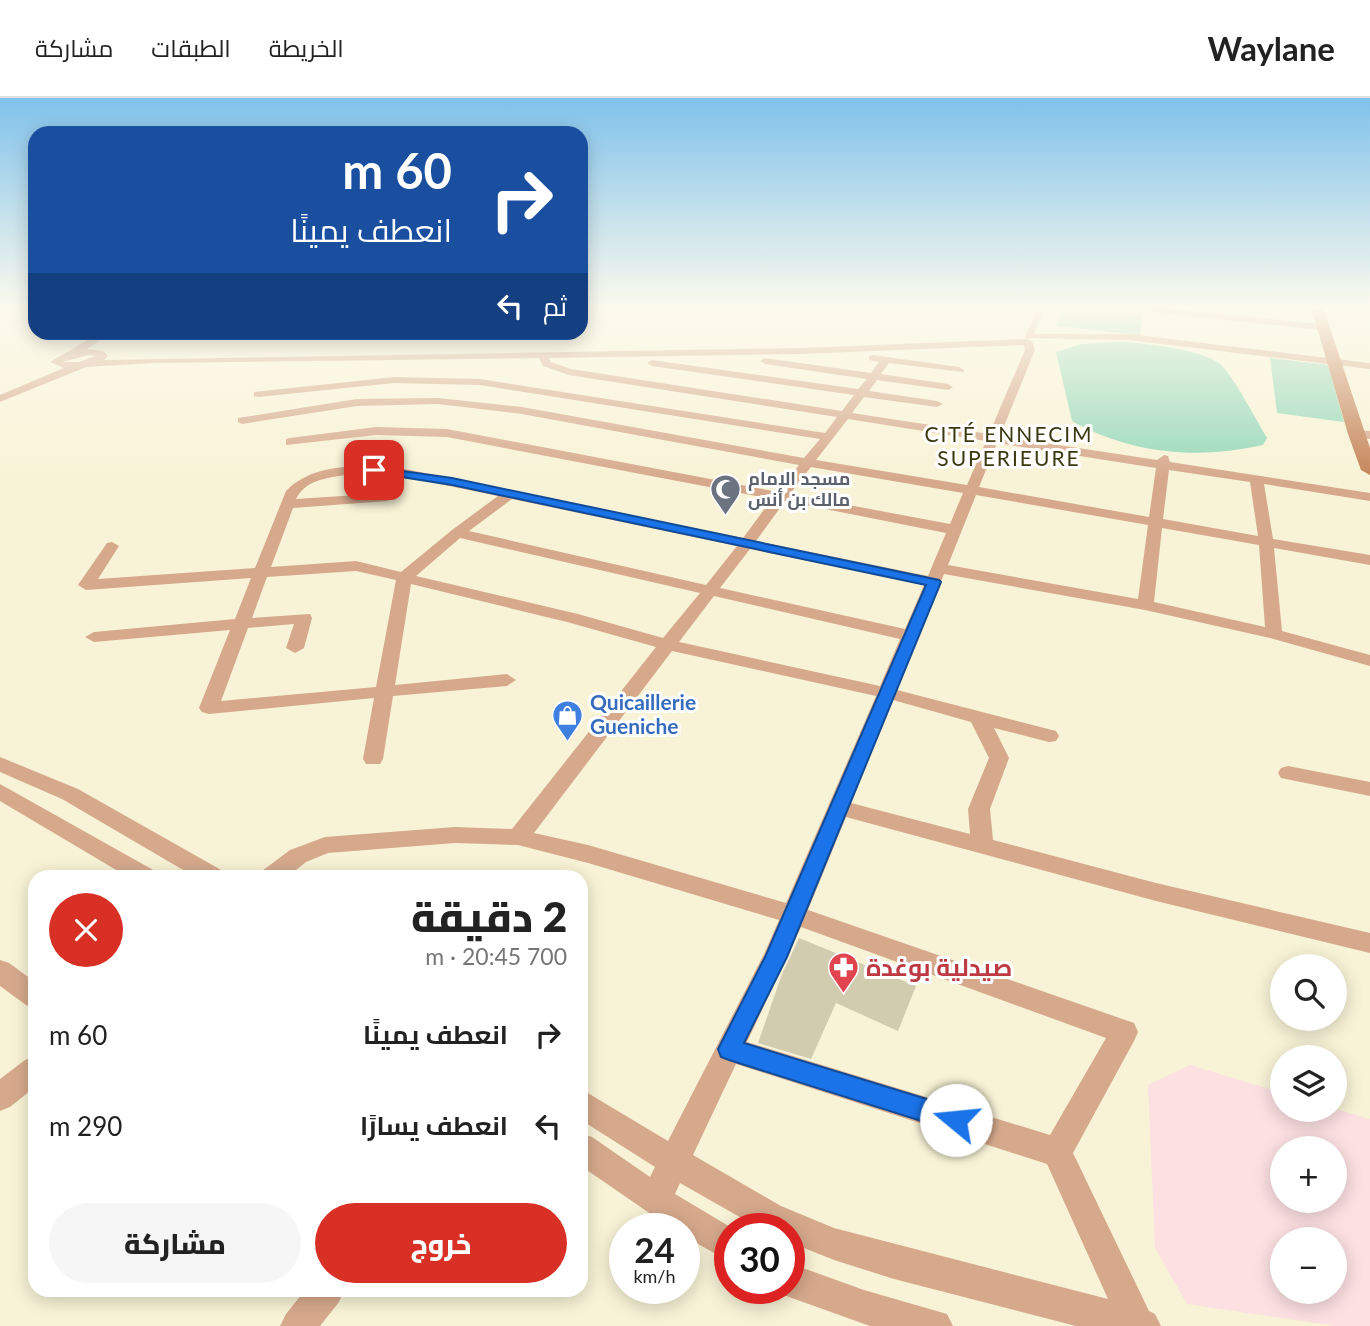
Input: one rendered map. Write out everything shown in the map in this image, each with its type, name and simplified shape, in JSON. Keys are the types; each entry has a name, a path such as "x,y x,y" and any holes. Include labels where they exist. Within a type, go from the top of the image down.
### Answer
{"street":[{"path":"44,379 57,364"},
{"path":"0,399 83,364"},
{"path":"549,364 569,372 925,427 994,434 1370,495"},
{"path":"665,364 937,404"},
{"path":"786,364 948,387"},
{"path":"518,837 781,496 830,437 883,364"},
{"path":"917,364 959,370"},
{"path":"925,427 963,364"},
{"path":"655,1200 776,957 973,490 1021,364"},
{"path":"1339,364 1366,436 1370,470"},
{"path":"1349,364 1370,367"},
{"path":"258,394 345,383 432,379 497,384 830,437"},
{"path":"412,400 432,379"},
{"path":"242,420 344,403 412,400 477,404 668,440 973,490 1370,560"},
{"path":"290,442 376,431 447,433 956,530"},
{"path":"1163,461 1370,495"},
{"path":"1144,605 1163,461"},
{"path":"507,680 209,708 295,487 303,481 330,474 374,470 410,474 747,543 937,575 1144,605 1274,634 1370,661"},
{"path":"1256,478 1266,542 1274,634"},
{"path":"373,759 404,578 457,533 510,494"},
{"path":"287,504 387,497"},
{"path":"457,533 911,636"},
{"path":"112,547 86,585 356,566 572,618 668,645 887,693 1049,736"},
{"path":"94,637 304,618 295,648"},
{"path":"979,717 999,758 979,810 982,846"},
{"path":"0,764 35,778 155,841 203,870"},
{"path":"1288,772 1370,789"},
{"path":"3,796 35,778"},
{"path":"3,796 135,870"},
{"path":"839,807 1156,892 1370,943"},
{"path":"279,870 298,856 325,845 455,835 518,837 588,854 794,915 1124,1032 1057,1152"},
{"path":"0,971 28,992"},
{"path":"729,1049 1057,1152 1140,1325"},
{"path":"0,1097 28,1075"},
{"path":"588,1107 674,1162 770,1217 834,1244 1140,1325"},
{"path":"588,1153 655,1200 714,1235"},
{"path":"805,1286 864,1307 935,1326"},
{"path":"298,1326 321,1297"}],"shaded area":[{"path":"1190,1065 1270,1089 1270,1122 1347,1122 1347,1112 1370,1119 1370,1326 1335,1326 1187,1304 1155,1248 1148,1085"}],"green space":[{"path":"1059,364 1220,364 1267,438 1263,445 1239,450 1190,453 1165,451 1118,441 1072,421"},
{"path":"1271,364 1328,365 1344,422 1277,413"}],"building":[{"name":"صيدلية بوغدة","path":"799,938 916,986 898,1031 836,1003 811,1059 758,1043 782,974"}],"place":[{"name":"مسجد الإمام مالك بن أنس","path":"725,516"},
{"name":"Quicaillerie Gueniche","path":"567,742"},
{"name":"صيدلية بوغدة","path":"843,995"}],"district":[{"name":"CITÉ ENNECIM SUPERIEURE","path":"1009,447"}],"route":[{"path":"374,470 452,481 934,582 776,957 729,1049 956,1120"}]}
